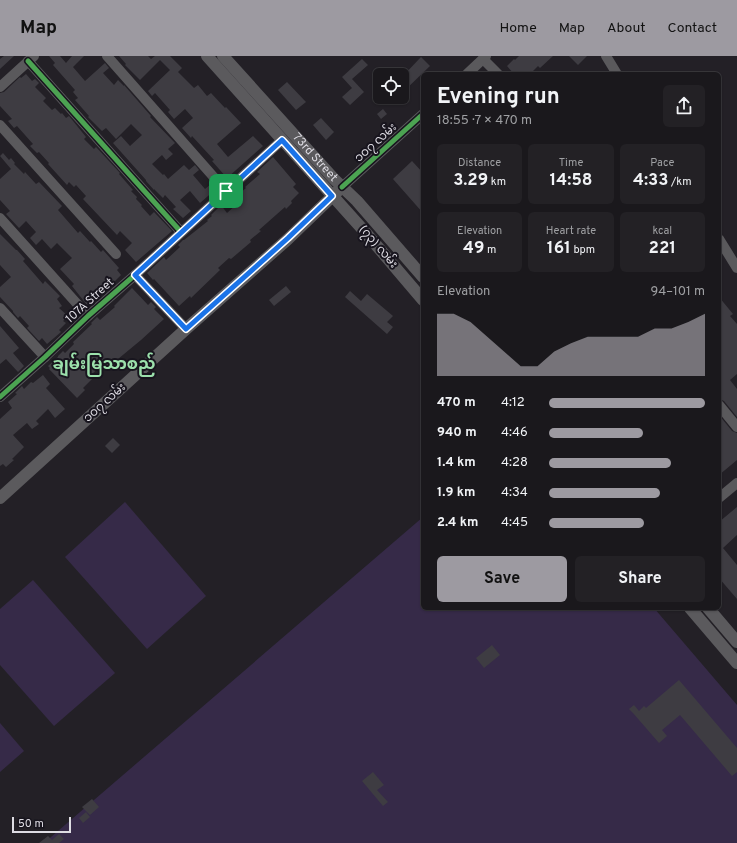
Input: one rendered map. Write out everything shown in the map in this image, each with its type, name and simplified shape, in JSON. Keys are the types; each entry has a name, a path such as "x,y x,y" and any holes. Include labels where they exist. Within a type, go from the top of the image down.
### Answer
{"main road":[{"name":"73rd Street","path":"206,56 332,196"},
{"name":"73rd Street","path":"223,56 342,187 357,201 421,271"},
{"name":"၁၀၇ လမ်း","path":"0,498 288,238 342,187"},
{"name":"(၇၃) လမ်း","path":"332,196 421,298"},
{"path":"692,610 737,663"},
{"path":"710,610 737,642"}],"street":[{"path":"107,56 226,191"},
{"path":"606,56 616,72"},
{"path":"469,72 485,57 496,72"},
{"path":"0,87 31,59 181,232"},
{"name":"၁၀၇ လမ်း","path":"342,187 421,116"},
{"path":"0,126 116,254"},
{"name":"107A Street","path":"0,397 282,140"},
{"path":"0,218 88,316"},
{"path":"721,242 737,268"},
{"path":"406,280 421,271"},
{"path":"135,275 186,329"},
{"path":"0,308 45,357"},
{"path":"721,407 737,427"},
{"path":"721,496 737,483"}],"shaded area":[{"path":"125,502 206,596 147,649 65,557"},
{"path":"421,519 421,610 656,610 737,705 737,843 44,843"},
{"path":"33,580 115,673 54,726 0,665 0,609"},
{"path":"0,723 24,751 0,772"}],"building":[{"path":"4,56 14,56 0,69 0,59"},
{"path":"49,56 60,56 66,63 72,56 84,56 73,67 85,81 105,63 109,68 103,73 114,85 118,80 124,85 151,116 150,117 175,143 168,149 173,154 166,160 162,155 152,164 168,179 184,165 189,170 195,165 199,170 193,175 205,189 211,184 216,189 200,203 190,191 180,200 191,211 183,218 173,209 176,207 165,195 163,198 154,190 113,143 121,136 130,146 142,135 131,124 116,139 106,128 102,131 88,117 89,116 75,100 78,98 73,92 75,90 53,65 55,63"},
{"path":"119,56 148,56 151,59 155,56 170,56 182,68 178,72 194,88 198,85 207,96 211,93 241,123 217,144 228,157 253,136 263,146 227,178 212,161 214,160 192,136 191,138 182,128 193,118 185,109 174,119 168,112 170,110 155,93 152,96 148,91 170,70 160,60 140,80 125,65 126,64"},
{"path":"519,56 553,56 540,68 538,66 532,72 512,72 507,66 514,59 515,60"},
{"path":"569,56 587,56 578,65"},
{"path":"421,57 430,66 424,72 421,72 421,75 409,86 409,70"},
{"path":"362,59 368,65 352,79 364,92 350,105 342,97 352,88 342,77"},
{"path":"26,74 32,81 35,79 39,83 35,87 46,98 43,101 52,110 55,108 66,118 69,116 86,137 84,139 94,149 96,147 120,173 119,174 133,190 131,191 137,197 136,199 142,205 141,206 150,216 154,212 172,231 136,262 125,250 132,243 120,231 117,235 83,199 86,196 76,185 74,187 69,182 67,185 39,152 37,153 30,146 33,144 17,126 14,128 8,121 12,119 0,106 0,93 4,92 20,77 21,78"},
{"path":"287,82 306,102 296,110 278,90"},
{"path":"383,109 387,114 381,119 377,114"},
{"path":"321,118 334,132 326,140 313,125"},
{"path":"3,153 9,160 11,158 15,163 14,164 24,174 25,172 36,184 39,182 62,206 58,210 78,233 80,231 101,252 103,250 119,268 117,270 121,275 107,289 103,284 93,292 97,297 87,305 72,286 74,284 60,269 72,258 57,243 51,249 42,239 36,245 30,238 36,232 26,221 19,228 6,214 10,211 0,200 0,179 11,169 0,156"},
{"path":"273,157 296,184 293,187 299,193 286,209 285,207 259,230 261,231 250,240 251,242 231,259 229,258 218,268 220,270 191,298 190,296 179,306 147,273 164,257 166,260 180,247 178,245 183,240 208,221 207,220 212,216 211,215 221,205 227,213 238,203 234,198 260,174 257,172"},
{"path":"412,161 421,171 421,211 393,179"},
{"path":"0,234 25,259 23,261 43,284 45,281 60,296 57,299 62,306 59,308 68,316 63,321 66,323 59,330 61,332 47,344 42,338 39,341 27,328 29,326 20,316 18,318 0,297 0,287 11,277 0,265"},
{"path":"286,286 291,292 274,306 269,300"},
{"path":"132,288 148,305 151,302 156,307 154,309 164,319 109,368 104,363 92,374 94,377 83,388 85,390 77,398 49,369 50,368 48,366 63,351 65,353 74,344 73,342 92,324 91,323 97,317 100,320 115,307 114,306"},
{"path":"350,291 361,301 367,294 393,316 387,322 393,327 387,334 345,297"},
{"path":"721,299 733,314 730,316 737,324 737,374 730,380 737,389 737,417 724,401 721,400"},
{"path":"0,326 19,348 13,353 24,366 18,372 6,359 0,364"},
{"path":"43,375 50,384 46,388 65,409 55,418 48,409 36,421 39,424 32,429 27,423 13,435 24,447 12,459 14,460 6,467 3,464 0,466 0,419 12,408 8,402 17,394 15,393 22,386 24,389 31,382 33,383"},
{"path":"721,417 732,431 737,433 737,460 721,473"},
{"path":"113,438 120,445 112,453 105,446"},
{"path":"737,507 737,535 723,548 737,565 737,599 721,580 721,520"},
{"path":"492,645 500,655 484,668 476,658"},
{"path":"679,680 737,748 737,772 732,776 680,715 662,730 667,736 659,743 629,709 634,705 639,711 644,706 646,708"},
{"path":"373,772 384,785 377,790 388,802 383,806 362,781"},
{"path":"92,799 99,807 90,815 82,807"},
{"path":"86,812 90,817 83,823 79,818"},
{"path":"59,834 64,839 59,843 39,843 48,836 52,840"}],"cycle path":[{"path":"28,61 181,232"},
{"path":"342,187 421,116"},
{"path":"0,397 282,140"}],"district":[{"name":"ချမ်းမြသာစည်","path":"104,365"}],"route":[{"path":"282,140 332,196 288,238 186,329 135,275 226,191 282,140"}]}
